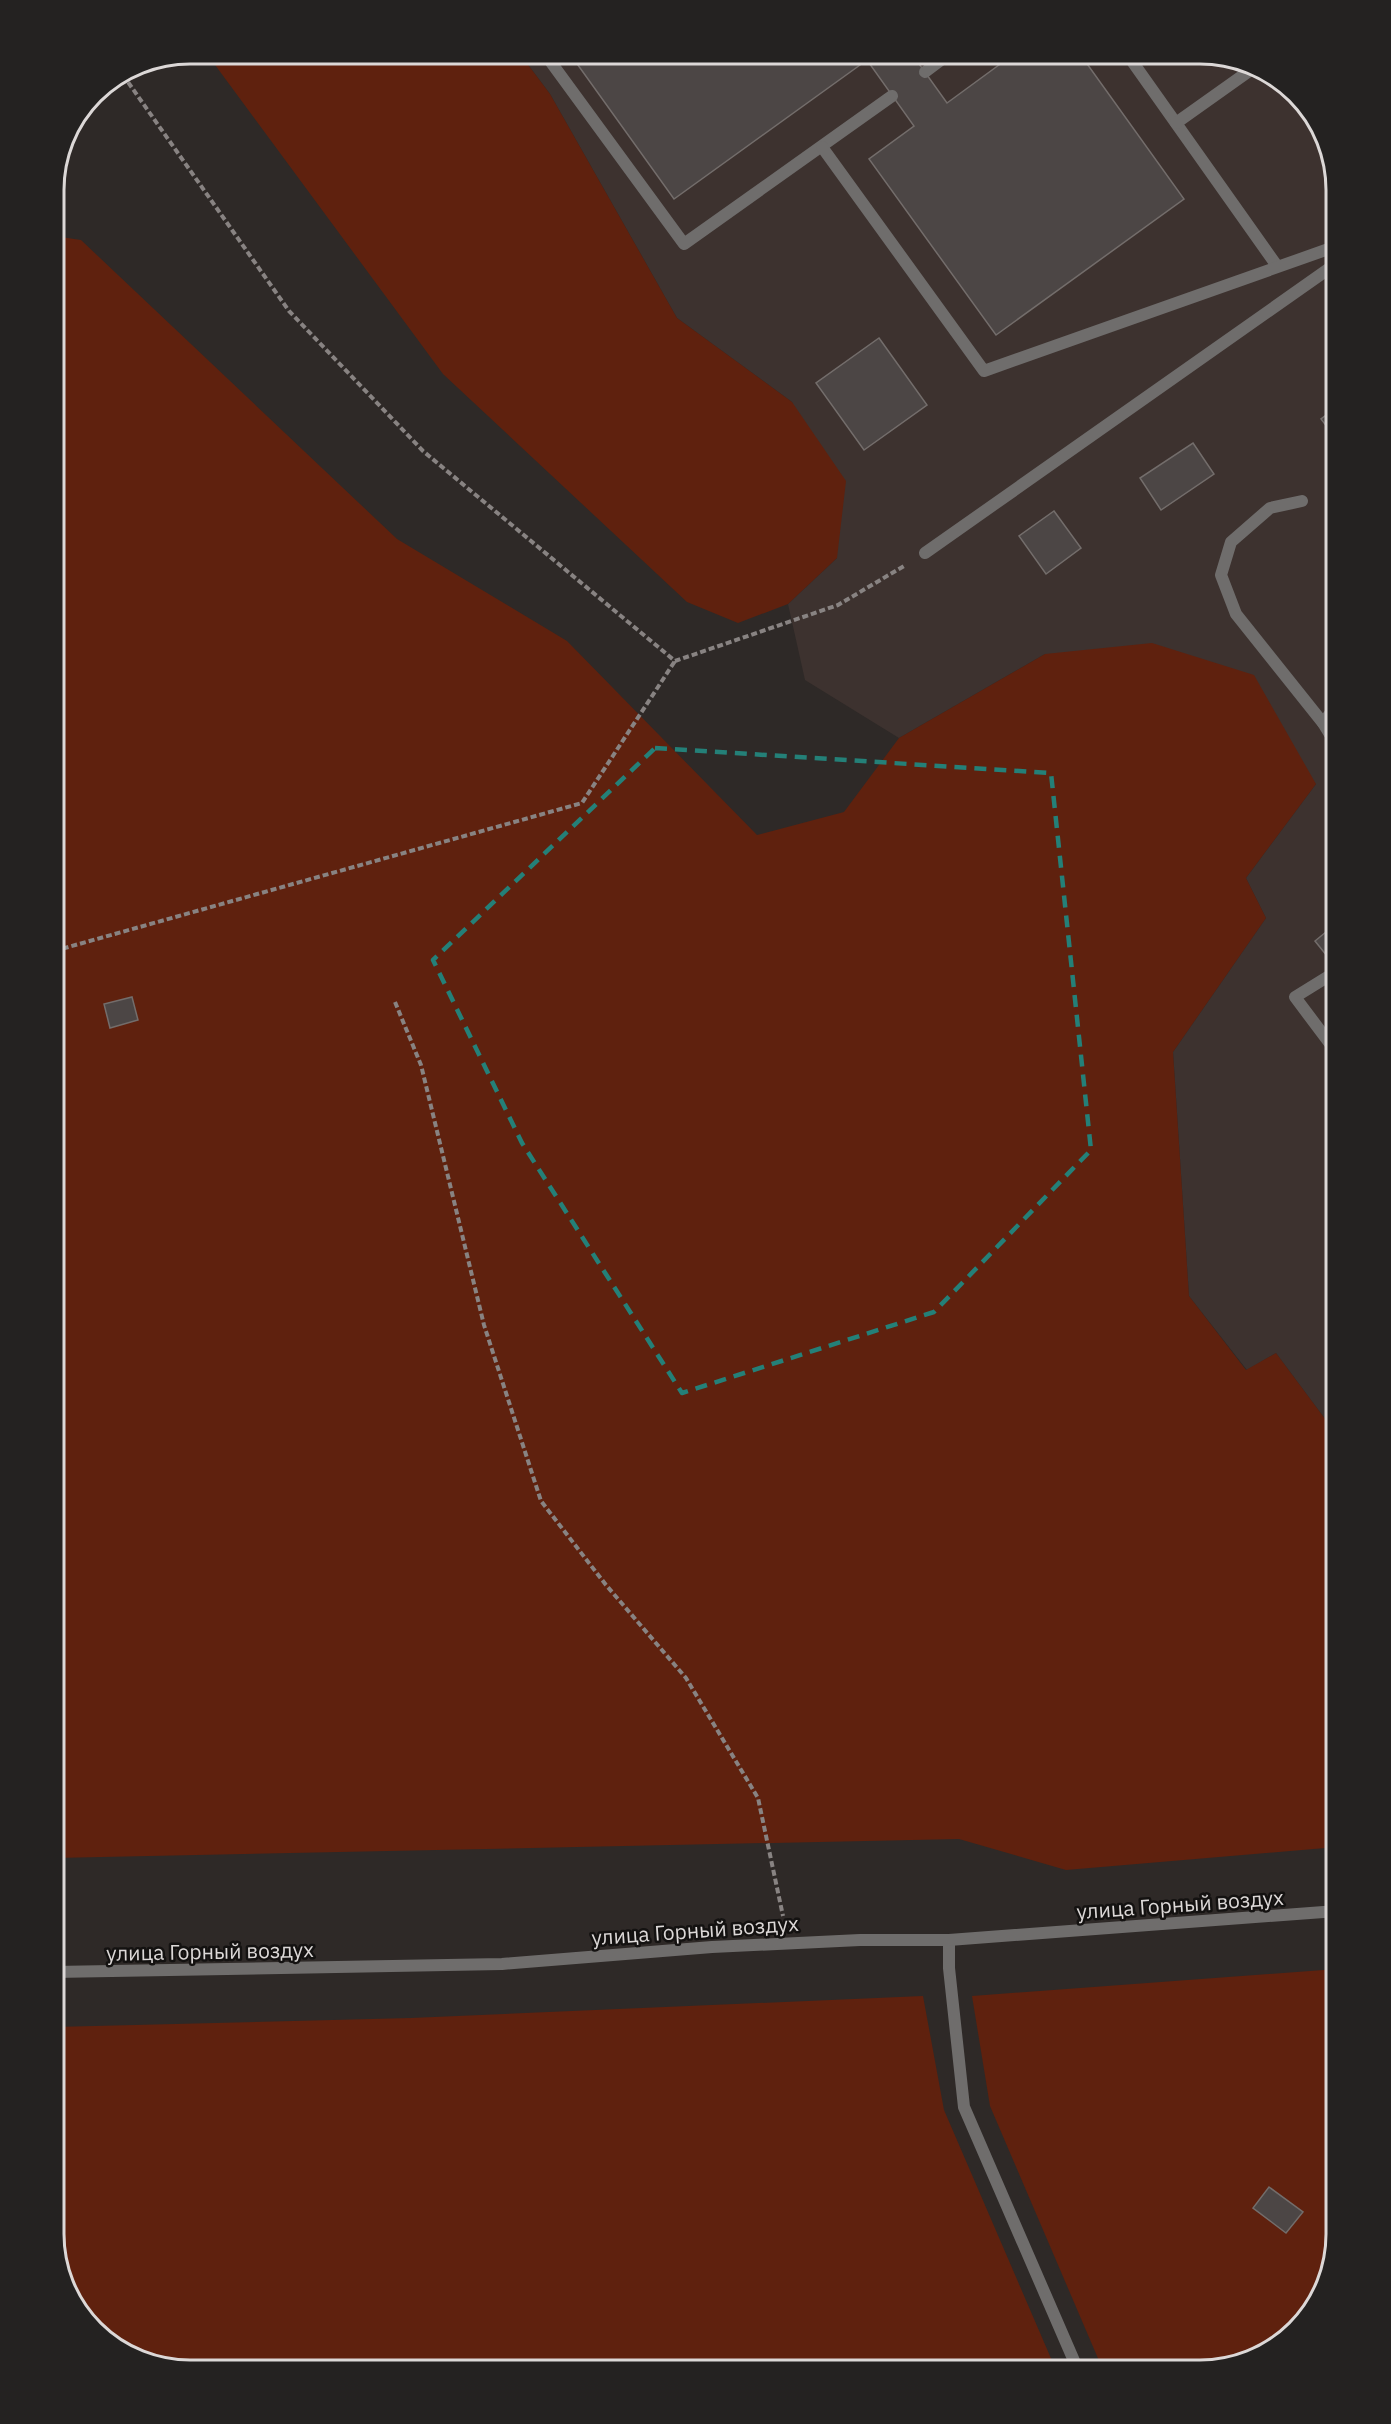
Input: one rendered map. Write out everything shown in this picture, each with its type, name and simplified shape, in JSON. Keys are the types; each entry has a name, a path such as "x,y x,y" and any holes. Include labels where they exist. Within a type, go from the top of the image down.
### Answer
{"street":[{"path":"553,64 684,244 892,96"},
{"path":"925,72 935,65"},
{"path":"1135,65 1277,266"},
{"path":"1176,123 1246,73"},
{"path":"822,147 984,371 1326,250"},
{"path":"925,553 1326,271"},
{"path":"1302,501 1270,508 1231,542 1221,575 1236,614 1326,728"},
{"path":"1323,723 1326,719"},
{"path":"1326,978 1295,997 1326,1038"},
{"name":"улица Горный воздух","path":"64,1972 502,1964 712,1947 860,1940 949,1940 1326,1912"},
{"path":"949,1940 949,1968 964,2107 1074,2360"}],"path":[{"path":"127,81 290,311 423,451 675,661"},
{"path":"65,948 582,803 675,661 838,605 925,553"},
{"path":"395,1002 421,1065 484,1325 542,1501 606,1585 686,1678 758,1798 789,1943"}],"highlighted area":[{"path":"655,748 1051,773 1091,1150 934,1312 682,1393 522,1143 433,960"}],"shaded area":[{"path":"214,64 528,64 550,94 677,318 792,402 846,481 837,558 788,604 738,623 687,602 443,374"},
{"path":"528,64 1209,65 1241,71 1270,86 1295,107 1305,121 1317,142 1322,158 1326,191 1326,1420 1276,1353 1247,1370 1189,1296 1173,1052 1266,918 1246,878 1316,784 1045,654 899,738 805,680 788,604 837,558 792,402 677,318 550,94"},
{"path":"65,238 81,240 397,539 567,641 757,835 844,812 899,738 1045,654 1152,643 1254,675 1316,784 1246,878 1266,918 1173,1052 1189,1296 1246,1370 1276,1353 1326,1420 1326,1848 1066,1870 959,1839 64,1858"},
{"path":"1326,1970 1325,2250 1317,2282 1310,2296 1284,2328 1249,2350 1217,2358 1099,2360 990,2106 972,1996"},
{"path":"923,1996 944,2110 1052,2360 182,2359 150,2353 135,2346 107,2328 96,2317 71,2274 64,2233 64,2027 411,2018"}],"building":[{"path":"577,64 861,65 674,199"},
{"path":"870,65 920,65 947,103 999,65 1088,65 1184,199 996,335 869,159 914,126"},
{"path":"879,338 927,405 864,450 816,383"},
{"path":"1326,415 1326,426 1321,419"},
{"path":"1193,443 1214,474 1161,510 1140,478"},
{"path":"1054,511 1081,548 1046,574 1019,536"},
{"path":"1326,932 1326,955 1315,941"},
{"path":"132,997 138,1020 110,1028 104,1004"},
{"path":"1269,2187 1303,2212 1286,2233 1253,2208"}]}
